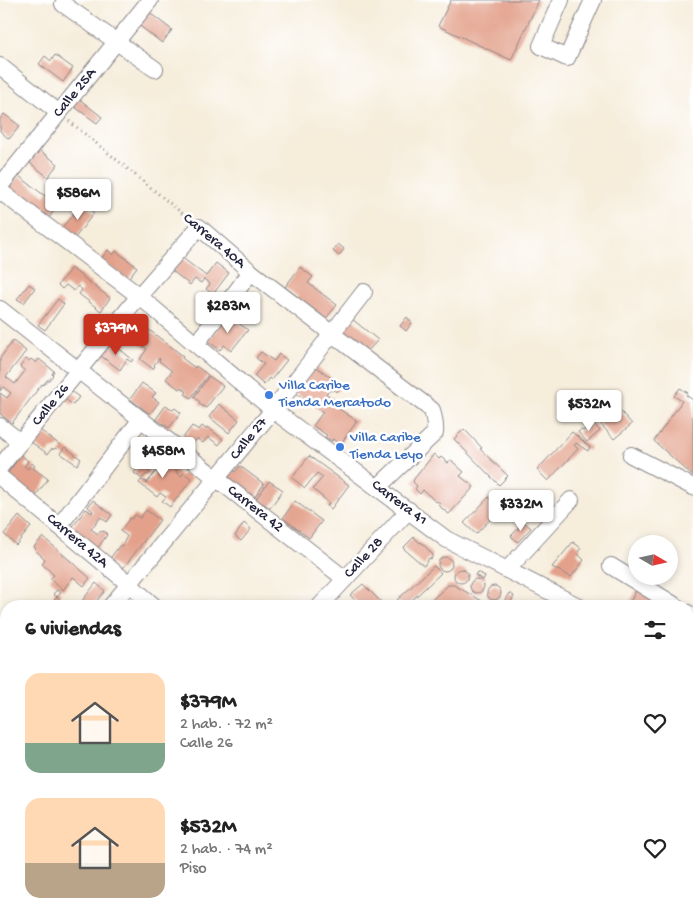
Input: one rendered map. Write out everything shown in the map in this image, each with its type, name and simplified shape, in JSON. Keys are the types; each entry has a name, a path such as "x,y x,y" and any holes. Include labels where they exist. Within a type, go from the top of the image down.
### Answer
{"street":[{"name":"Calle 25A","path":"0,186 150,0"},
{"path":"562,0 541,46 567,58 593,0"},
{"path":"63,4 155,69"},
{"path":"0,66 59,113"},
{"name":"Carrera 41","path":"0,191 139,296 273,410 446,539 566,600"},
{"name":"Carrera 40A","path":"199,227 252,272 432,410 436,427 435,433 378,487"},
{"name":"Calle 26","path":"0,467 139,296 199,227"},
{"path":"196,344 252,272"},
{"name":"Calle 27","path":"116,600 273,410 364,292"},
{"name":"Carrera 42","path":"0,309 345,579"},
{"path":"59,526 141,419"},
{"path":"0,426 20,442"},
{"path":"631,455 693,487"},
{"name":"Carrera 42A","path":"0,477 147,600"},
{"path":"507,570 571,500"},
{"name":"Calle 28","path":"326,600 408,510"},
{"path":"611,566 666,600"}],"path":[{"name":"Carrera 40A","path":"59,113 199,227"}],"building":[{"path":"451,0 539,0 511,60 438,26"},
{"path":"146,10 172,30 162,43 136,23"},
{"path":"55,55 73,68 63,82 39,64 45,56 51,61"},
{"path":"78,98 102,117 97,123 72,105"},
{"path":"4,114 20,126 9,139 0,131 0,119"},
{"path":"39,150 58,164 48,177 30,163"},
{"path":"19,176 45,196 56,183 68,193 48,219 9,189"},
{"path":"82,203 94,213 74,239 61,229"},
{"path":"338,244 344,249 339,256 333,251"},
{"path":"108,250 113,255 116,251 137,267 127,280 100,260"},
{"path":"180,256 206,276 216,263 229,273 213,294 206,289 210,284 204,279 201,283 195,279 190,285 170,269"},
{"path":"300,267 313,277 308,283 337,305 324,321 296,300 298,297 285,287"},
{"path":"71,268 110,298 101,311 79,294 82,290 78,286 74,291 66,285 62,289 58,285"},
{"path":"29,284 35,288 24,303 17,299"},
{"path":"58,299 64,304 45,330 38,325"},
{"path":"228,315 248,330 231,351 224,345 220,350 208,341"},
{"path":"131,316 183,356 182,358 195,368 196,366 208,375 191,398 185,394 187,392 181,387 179,389 166,379 172,371 159,361 159,358 153,369 140,359 147,349 121,329"},
{"path":"407,317 412,323 406,331 400,326"},
{"path":"352,319 378,340 367,352 342,332"},
{"path":"13,341 26,351 6,377 15,384 25,371 20,367 26,359 29,361 31,359 36,363 39,359 54,371 49,380 42,384 12,423 0,414 0,393 7,398 11,393 3,387 0,391 0,358"},
{"path":"111,342 133,360 131,362 127,359 120,370 101,356"},
{"path":"261,352 274,361 279,354 287,360 271,380 269,378 264,385 254,376 264,364 256,358"},
{"path":"315,366 333,379 334,382 342,385 337,392 332,389 326,394 338,402 335,406 357,421 340,445 333,439 332,441 325,437 327,435 313,426 323,412 296,393"},
{"path":"209,376 223,386 206,408 199,404 200,402 194,397"},
{"path":"142,383 156,393 152,397 159,402 150,414 130,399"},
{"path":"680,388 688,393 686,395 693,400 693,476 654,441 682,401 674,396"},
{"path":"69,390 79,397 73,405 64,398"},
{"path":"219,404 239,420 229,433 209,417"},
{"path":"614,404 632,424 614,439 597,420"},
{"path":"166,405 173,410 175,408 181,413 169,428 156,419"},
{"path":"593,423 600,431 587,442 578,432 583,431"},
{"path":"192,426 199,430 202,426 206,429 207,427 223,439 219,445 208,437 203,443 197,439 191,445 182,439"},
{"path":"464,429 482,448 480,449 508,476 499,485 454,439"},
{"path":"40,430 60,445 57,449 53,450 52,448 48,454 31,442"},
{"path":"572,432 590,447 588,451 576,443 574,445 578,449 548,481 537,470"},
{"path":"65,447 81,459 77,465 60,453"},
{"path":"150,452 177,471 181,476 184,473 192,479 170,507 162,501 166,497 160,493 157,497 139,483 141,480 147,482 146,484 157,470 152,467 148,471 150,473 146,474 142,479 134,473"},
{"path":"434,454 439,459 441,457 448,463 451,460 464,472 460,476 474,487 449,514 438,505 440,503 436,502 423,490 420,494 415,489 417,486 413,482"},
{"path":"21,455 28,461 24,466 28,469 32,463 35,466 33,468 48,479 31,502 2,481"},
{"path":"309,456 349,485 331,509 327,506 329,503 313,489 323,477 317,473 305,488 292,478"},
{"path":"240,466 264,484 255,497 228,478"},
{"path":"269,481 283,490 270,508 256,499"},
{"path":"489,497 501,508 476,534 464,523"},
{"path":"93,500 112,515 107,522 101,517 91,529 98,534 100,531 107,533 94,553 68,533 86,509 92,513 93,511 88,507"},
{"path":"295,501 322,521 309,538 283,518"},
{"path":"146,510 160,520 121,571 108,561 120,545 122,546 127,536 120,531 130,518 135,515 140,518"},
{"path":"19,516 31,527 16,545 4,534"},
{"path":"524,522 531,528 518,542 511,536"},
{"path":"244,523 251,529 241,541 235,536"},
{"path":"43,537 90,578 84,586 73,577 63,590 50,579 54,575 42,564 45,559 34,547"},
{"path":"414,537 433,555 424,566 403,548"},
{"path":"573,542 581,548 577,553 584,560 571,577 552,567"},
{"path":"445,557 450,559 452,564 450,569 445,571 440,569 438,564 440,559"},
{"path":"434,566 441,573 412,600 397,600"},
{"path":"461,569 466,571 468,576 466,581 461,583 456,581 454,576 456,571"},
{"path":"477,572 485,576 483,580 475,575"},
{"path":"477,579 482,581 484,586 482,591 477,593 472,591 470,586 472,581"},
{"path":"96,583 105,591 97,600 83,600"},
{"path":"363,584 379,600 355,600 350,595"},
{"path":"448,585 454,585 480,600 432,600"},
{"path":"639,585 644,585 670,600 631,600"},
{"path":"494,586 499,588 501,593 499,598 494,600 489,598 487,593 489,588"},
{"path":"57,590 61,593 57,597 53,594"},
{"path":"509,593 514,596 512,600 505,600"}],"place":[{"name":"Villa Caribe Tienda Mercatodo","path":"269,395"},
{"name":"Villa Caribe Tienda Leyo","path":"340,447"}]}
